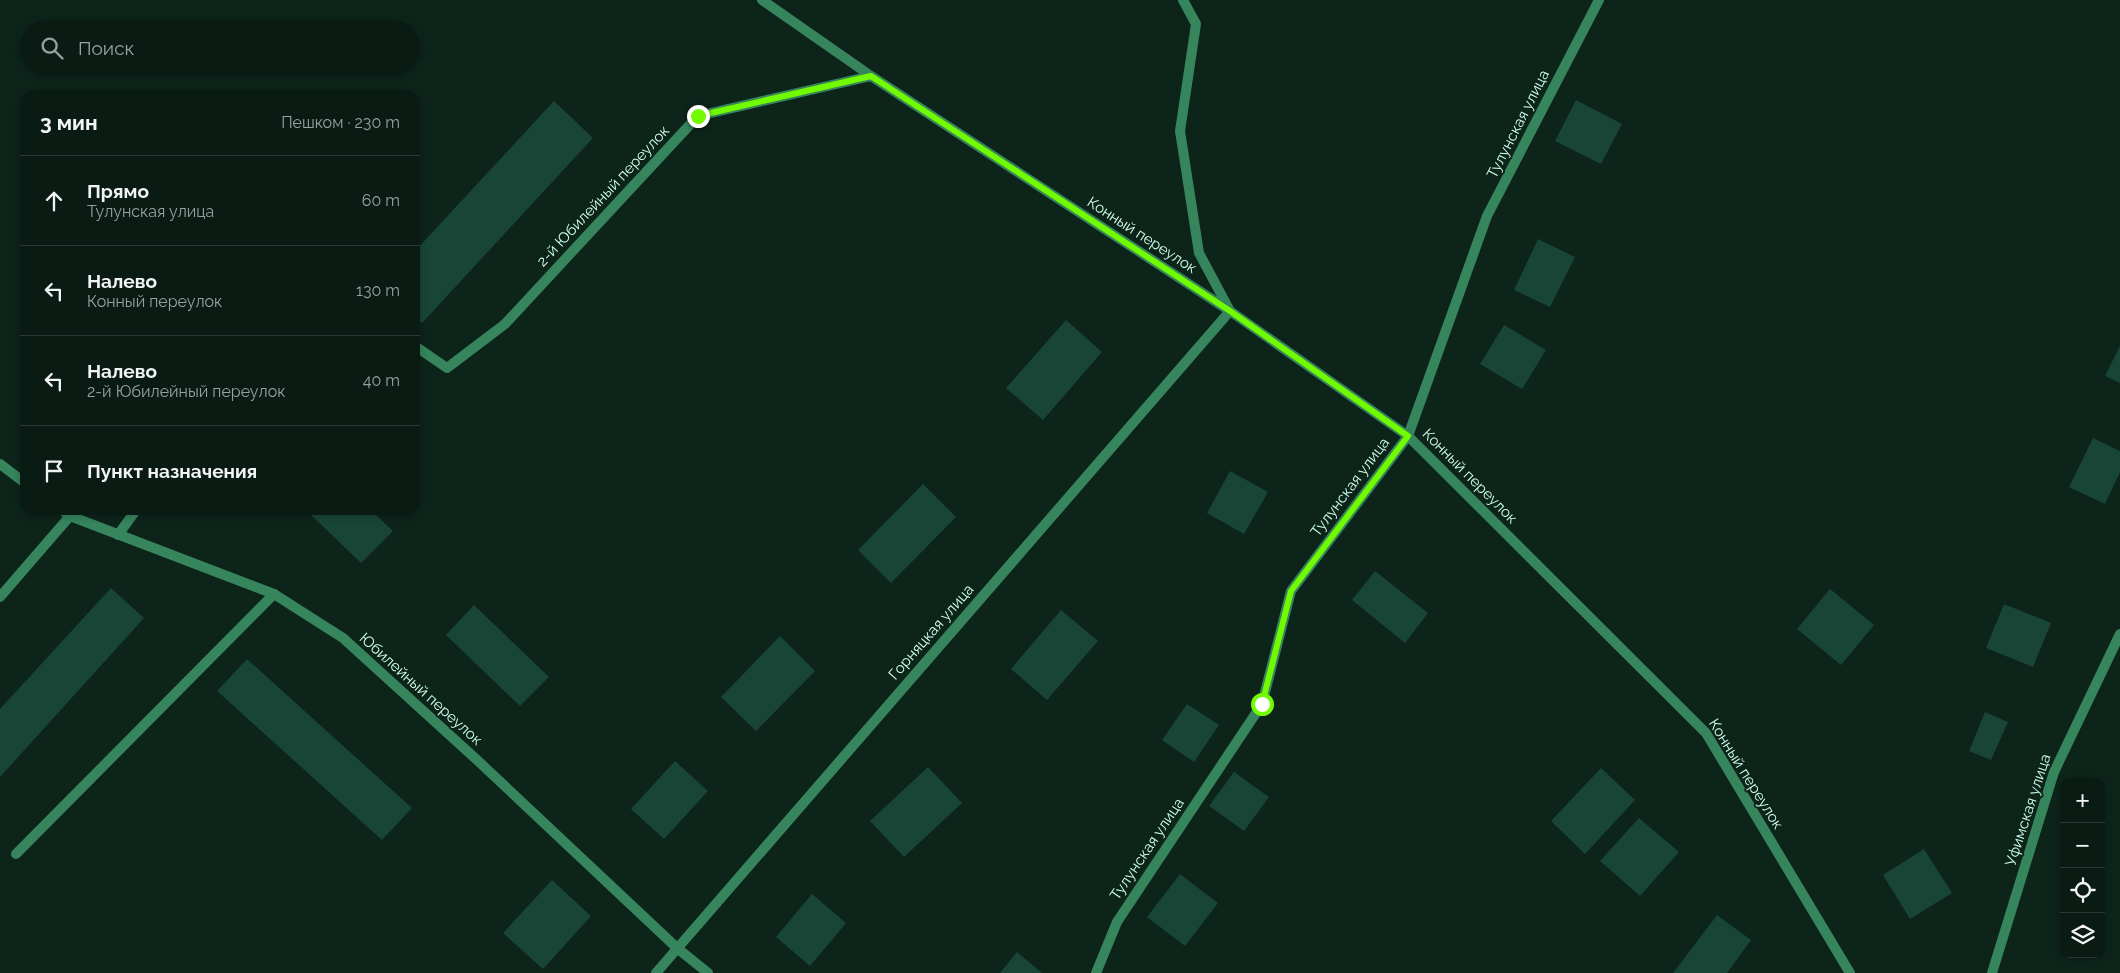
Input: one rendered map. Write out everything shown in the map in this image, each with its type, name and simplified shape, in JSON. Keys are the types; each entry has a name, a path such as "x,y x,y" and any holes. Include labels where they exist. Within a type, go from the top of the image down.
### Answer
{"street":[{"name":"Конный переулок","path":"762,0 871,76 1230,311 1408,436 1706,732 1850,973"},
{"path":"1183,0 1196,24 1180,132 1181,141 1198,253 1230,311"},
{"name":"Тулунская улица","path":"1096,973 1117,922 1262,704 1291,591 1408,436 1487,216 1599,0"},
{"name":"2-й Юбилейный переулок","path":"420,350 446,368 505,324 698,116 871,76"},
{"name":"Горняцкая улица","path":"656,973 1230,311"},
{"path":"0,464 20,479"},
{"path":"0,597 64,515"},
{"name":"Юбилейный переулок","path":"71,515 118,535 274,594 343,638 476,759 677,948 708,973"},
{"path":"118,535 132,515"},
{"path":"16,854 274,594"},
{"name":"Уфимская улица","path":"1992,973 2054,772 2120,634"}],"building":[{"path":"1576,100 1622,124 1601,164 1555,141"},
{"path":"554,101 593,138 422,323 420,321 420,246"},
{"path":"1538,239 1575,257 1550,307 1514,290"},
{"path":"1066,320 1102,352 1043,420 1006,388"},
{"path":"1504,325 1546,350 1522,389 1480,364"},
{"path":"2120,346 2120,383 2105,376"},
{"path":"2093,438 2120,451 2120,472 2105,504 2069,487"},
{"path":"1230,471 1268,492 1244,534 1207,513"},
{"path":"923,484 956,517 891,583 858,550"},
{"path":"311,515 376,515 393,531 361,563"},
{"path":"1375,571 1428,613 1405,643 1352,600"},
{"path":"111,588 144,618 0,777 0,709"},
{"path":"1830,589 1874,625 1841,665 1797,629"},
{"path":"2004,604 2051,623 2033,667 1986,648"},
{"path":"474,605 549,677 520,706 446,635"},
{"path":"1061,610 1098,641 1047,700 1011,669"},
{"path":"780,636 815,671 756,731 721,697"},
{"path":"247,659 412,808 382,840 217,691"},
{"path":"1187,704 1219,725 1194,762 1162,740"},
{"path":"1985,712 2008,722 1991,760 1969,751"},
{"path":"675,761 708,791 664,839 631,809"},
{"path":"928,767 962,803 904,857 870,821"},
{"path":"1601,768 1635,800 1585,854 1551,821"},
{"path":"1234,772 1269,797 1244,831 1209,806"},
{"path":"1639,818 1679,852 1640,896 1600,861"},
{"path":"1924,849 1952,893 1910,919 1883,875"},
{"path":"1180,874 1218,903 1185,946 1147,917"},
{"path":"552,880 591,916 543,969 503,933"},
{"path":"812,894 846,923 810,966 776,937"},
{"path":"1717,915 1751,940 1727,973 1673,973"},
{"path":"1017,952 1042,973 1000,973"}],"route":[{"path":"698,116 871,76 1230,311 1408,436 1291,591 1262,704"}]}
